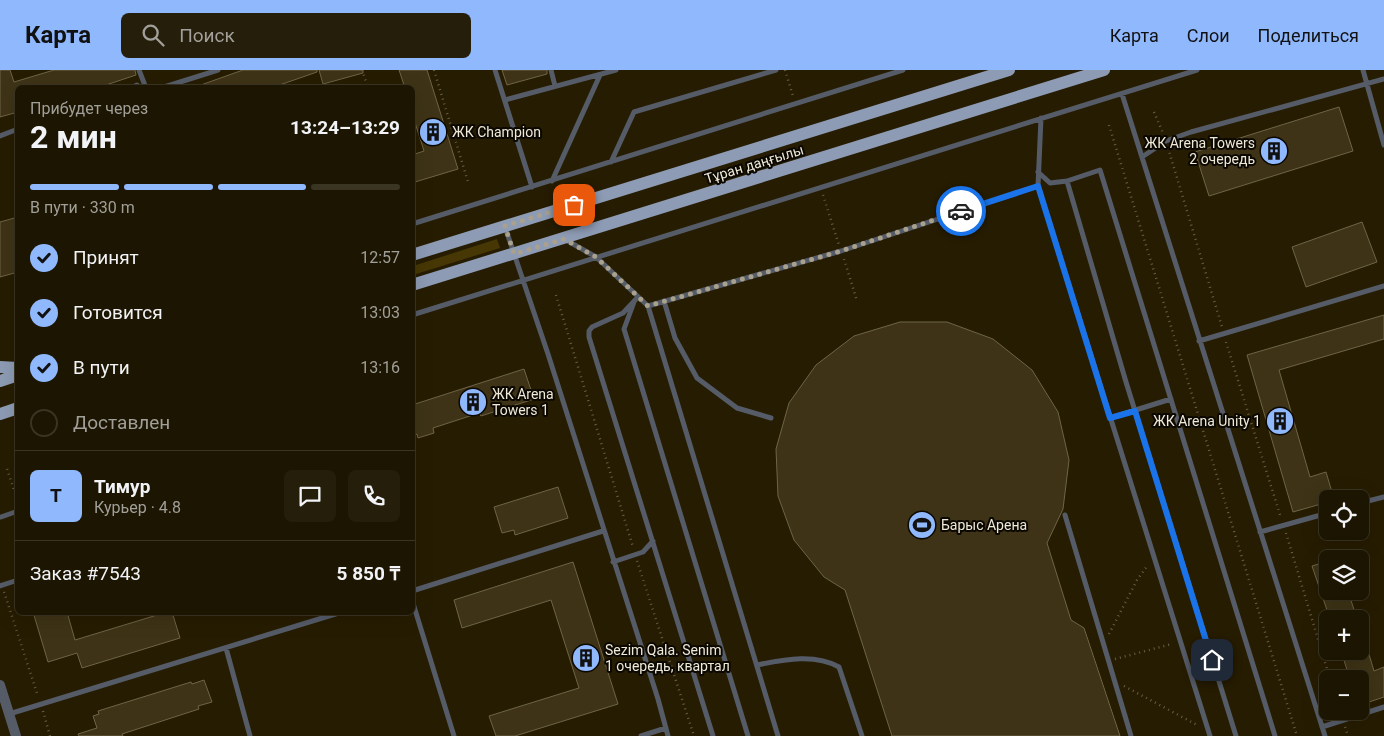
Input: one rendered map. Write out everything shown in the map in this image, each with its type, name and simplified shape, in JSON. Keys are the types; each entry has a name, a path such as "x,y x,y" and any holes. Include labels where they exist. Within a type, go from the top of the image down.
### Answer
{"main road":[{"name":"Тұран даңғылы","path":"415,254 1009,70"},
{"name":"Тұран даңғылы","path":"415,284 564,239 1073,75 1104,70"},
{"path":"0,367 15,368"},
{"path":"0,381 15,377"},
{"path":"0,414 15,409"}],"street":[{"path":"0,685 16,736"}],"lane":[{"path":"139,70 145,85"},
{"path":"171,85 218,70"},
{"path":"495,70 532,187"},
{"path":"551,70 555,86"},
{"path":"505,100 616,70"},
{"path":"611,162 634,112 776,70"},
{"path":"415,223 903,70"},
{"path":"415,314 1197,70"},
{"path":"1363,70 1384,145"},
{"path":"552,181 600,75"},
{"path":"1142,157 1166,141 1191,132 1384,79"},
{"path":"1122,94 1325,736"},
{"path":"1041,118 1038,186 1209,733"},
{"path":"0,136 15,130"},
{"path":"1038,172 1050,183 1068,181 1100,170 1275,736"},
{"path":"1068,181 1135,411 1236,736"},
{"path":"648,306 841,251 1038,186"},
{"path":"505,226 548,354 658,699 668,736"},
{"path":"564,239 596,257 636,298 648,306 778,736"},
{"path":"1200,341 1384,286"},
{"path":"636,298 617,317 592,327 589,331 589,337 713,736"},
{"path":"636,298 624,329 748,736"},
{"path":"664,301 675,338 697,378 737,408 771,418"},
{"path":"1110,418 1171,399"},
{"path":"1369,500 1384,496"},
{"path":"2,517 15,512"},
{"path":"1065,515 1131,736"},
{"path":"1260,532 1319,515"},
{"path":"415,590 603,531"},
{"path":"613,562 643,552 652,541"},
{"path":"1,586 15,581"},
{"path":"415,610 454,736"},
{"path":"9,714 332,615"},
{"path":"226,648 250,736"},
{"path":"757,665 792,658 830,662 839,667 862,736"},
{"path":"1322,727 1384,707"},
{"path":"641,736 666,728"}],"path":[{"path":"362,70 367,85"},
{"path":"434,70 468,182"},
{"path":"785,70 796,104"},
{"path":"1154,112 1166,141 1327,670"},
{"path":"1109,125 1297,736"},
{"path":"556,295 635,555 694,736"},
{"path":"7,469 15,493"},
{"path":"1103,644 1137,580 1154,557"},
{"path":"1,586 50,736"},
{"path":"1108,661 1180,642"},
{"path":"1114,680 1209,733"}],"shaded area":[{"path":"497,239 500,248 415,274 415,265"}],"building":[{"path":"0,70 10,70 14,82 54,70 135,70 136,75 106,85 15,85 15,113 0,117"},
{"path":"243,70 317,70 317,72 280,85 201,85"},
{"path":"319,70 363,70 363,73 323,84"},
{"name":"ЖК Champion","path":"399,70 427,70 458,169 415,182 415,154 424,151 415,122 415,85 404,85"},
{"path":"502,70 547,70 547,74 507,85"},
{"name":"ЖК Arena Towers 2 очередь","path":"1339,107 1353,151 1209,196 1195,152"},
{"path":"15,218 15,273 0,277 0,222"},
{"path":"1362,222 1377,262 1306,287 1292,247"},
{"name":"ЖК Arena Unity 1","path":"1384,315 1384,339 1279,370 1310,477 1326,472 1331,490 1319,490 1319,505 1293,512 1247,355"},
{"name":"Барыс Арена","path":"900,322 947,322 993,339 1032,370 1058,412 1069,460 1063,509 1047,543 1071,620 1084,628 1120,736 892,736 845,590 824,577 794,540 778,496 776,449 789,403 816,365 854,336"},
{"name":"ЖК Arena Towers 1","path":"524,369 534,399 481,416 479,413 433,428 434,433 418,438 417,434 415,435 415,404"},
{"path":"558,487 568,518 515,535 514,530 502,533 494,507"},
{"name":"Sezim Qala. Senim 1 очередь, квартал","path":"573,562 618,704 515,736 496,736 489,716 579,688 551,600 462,628 454,600"},
{"path":"1319,564 1319,587 1312,566"},
{"path":"1324,600 1351,600 1354,610 1327,610"},
{"path":"34,615 68,615 75,640 157,615 173,615 180,638 82,668 77,653 48,662"},
{"path":"1369,654 1374,671 1384,667 1384,697 1369,702 1369,670 1347,670 1344,660 1369,660"},
{"path":"204,680 212,702 198,706 199,709 122,734 123,736 79,736 78,734 97,728 93,716 99,714 98,711 191,682 192,684"}],"way so far":[{"path":"574,205 505,226 514,254 564,239 596,257 648,306 841,251 961,211"}],"place":[{"name":"ЖК Champion","path":"433,132"},
{"name":"ЖК Arena Towers 2 очередь","path":"1274,151"},
{"name":"ЖК Arena Towers 1","path":"473,402"},
{"name":"ЖК Arena Unity 1","path":"1280,421"},
{"name":"Барыс Арена","path":"922,525"},
{"name":"Sezim Qala. Senim 1 очередь, квартал","path":"586,658"}],"route":[{"path":"961,211 1038,186 1110,418 1135,411 1212,660"}]}
